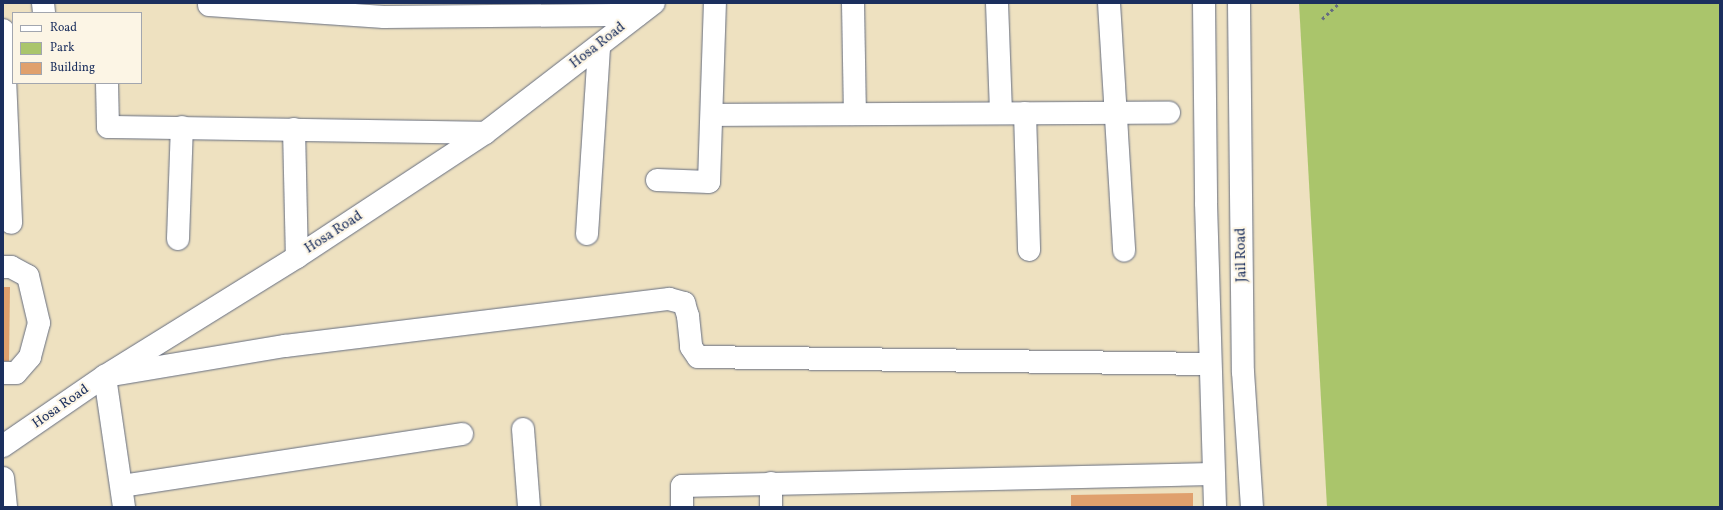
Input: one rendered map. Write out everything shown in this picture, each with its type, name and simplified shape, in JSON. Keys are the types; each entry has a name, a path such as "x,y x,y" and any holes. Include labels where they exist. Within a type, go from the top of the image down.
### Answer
{"street":[{"path":"657,180 709,182 715,3"},
{"path":"853,3 855,114"},
{"path":"997,3 1001,113"},
{"path":"1109,3 1124,251"},
{"path":"1204,3 1206,203 1212,474 1215,507"},
{"name":"Jail Road","path":"1239,3 1243,372 1252,507"},
{"path":"210,5 384,17 646,9"},
{"name":"Hosa Road","path":"3,446 105,376 297,257 485,133 646,9"},
{"path":"3,30 11,223"},
{"path":"587,234 599,46"},
{"path":"107,84 108,127 485,133"},
{"path":"712,115 1116,112 1169,113"},
{"path":"1025,113 1029,250"},
{"path":"178,239 182,127"},
{"path":"294,129 297,257"},
{"path":"3,267 11,267 28,276 39,323 30,357 16,373 3,374"},
{"path":"462,434 123,497 105,376 285,346 668,299 684,303 688,316 691,347 698,356 1210,364"},
{"path":"523,429 529,507"},
{"path":"682,507 682,486 1212,474"},
{"path":"3,478 6,507"},
{"path":"771,483 771,507"}],"path":[{"path":"1322,19 1339,3"}],"green space":[{"path":"1299,3 1720,3 1720,507 1327,507"}],"building":[{"path":"3,287 10,287 9,361 3,361"},
{"path":"1193,493 1193,507 1071,507 1071,495"}]}
